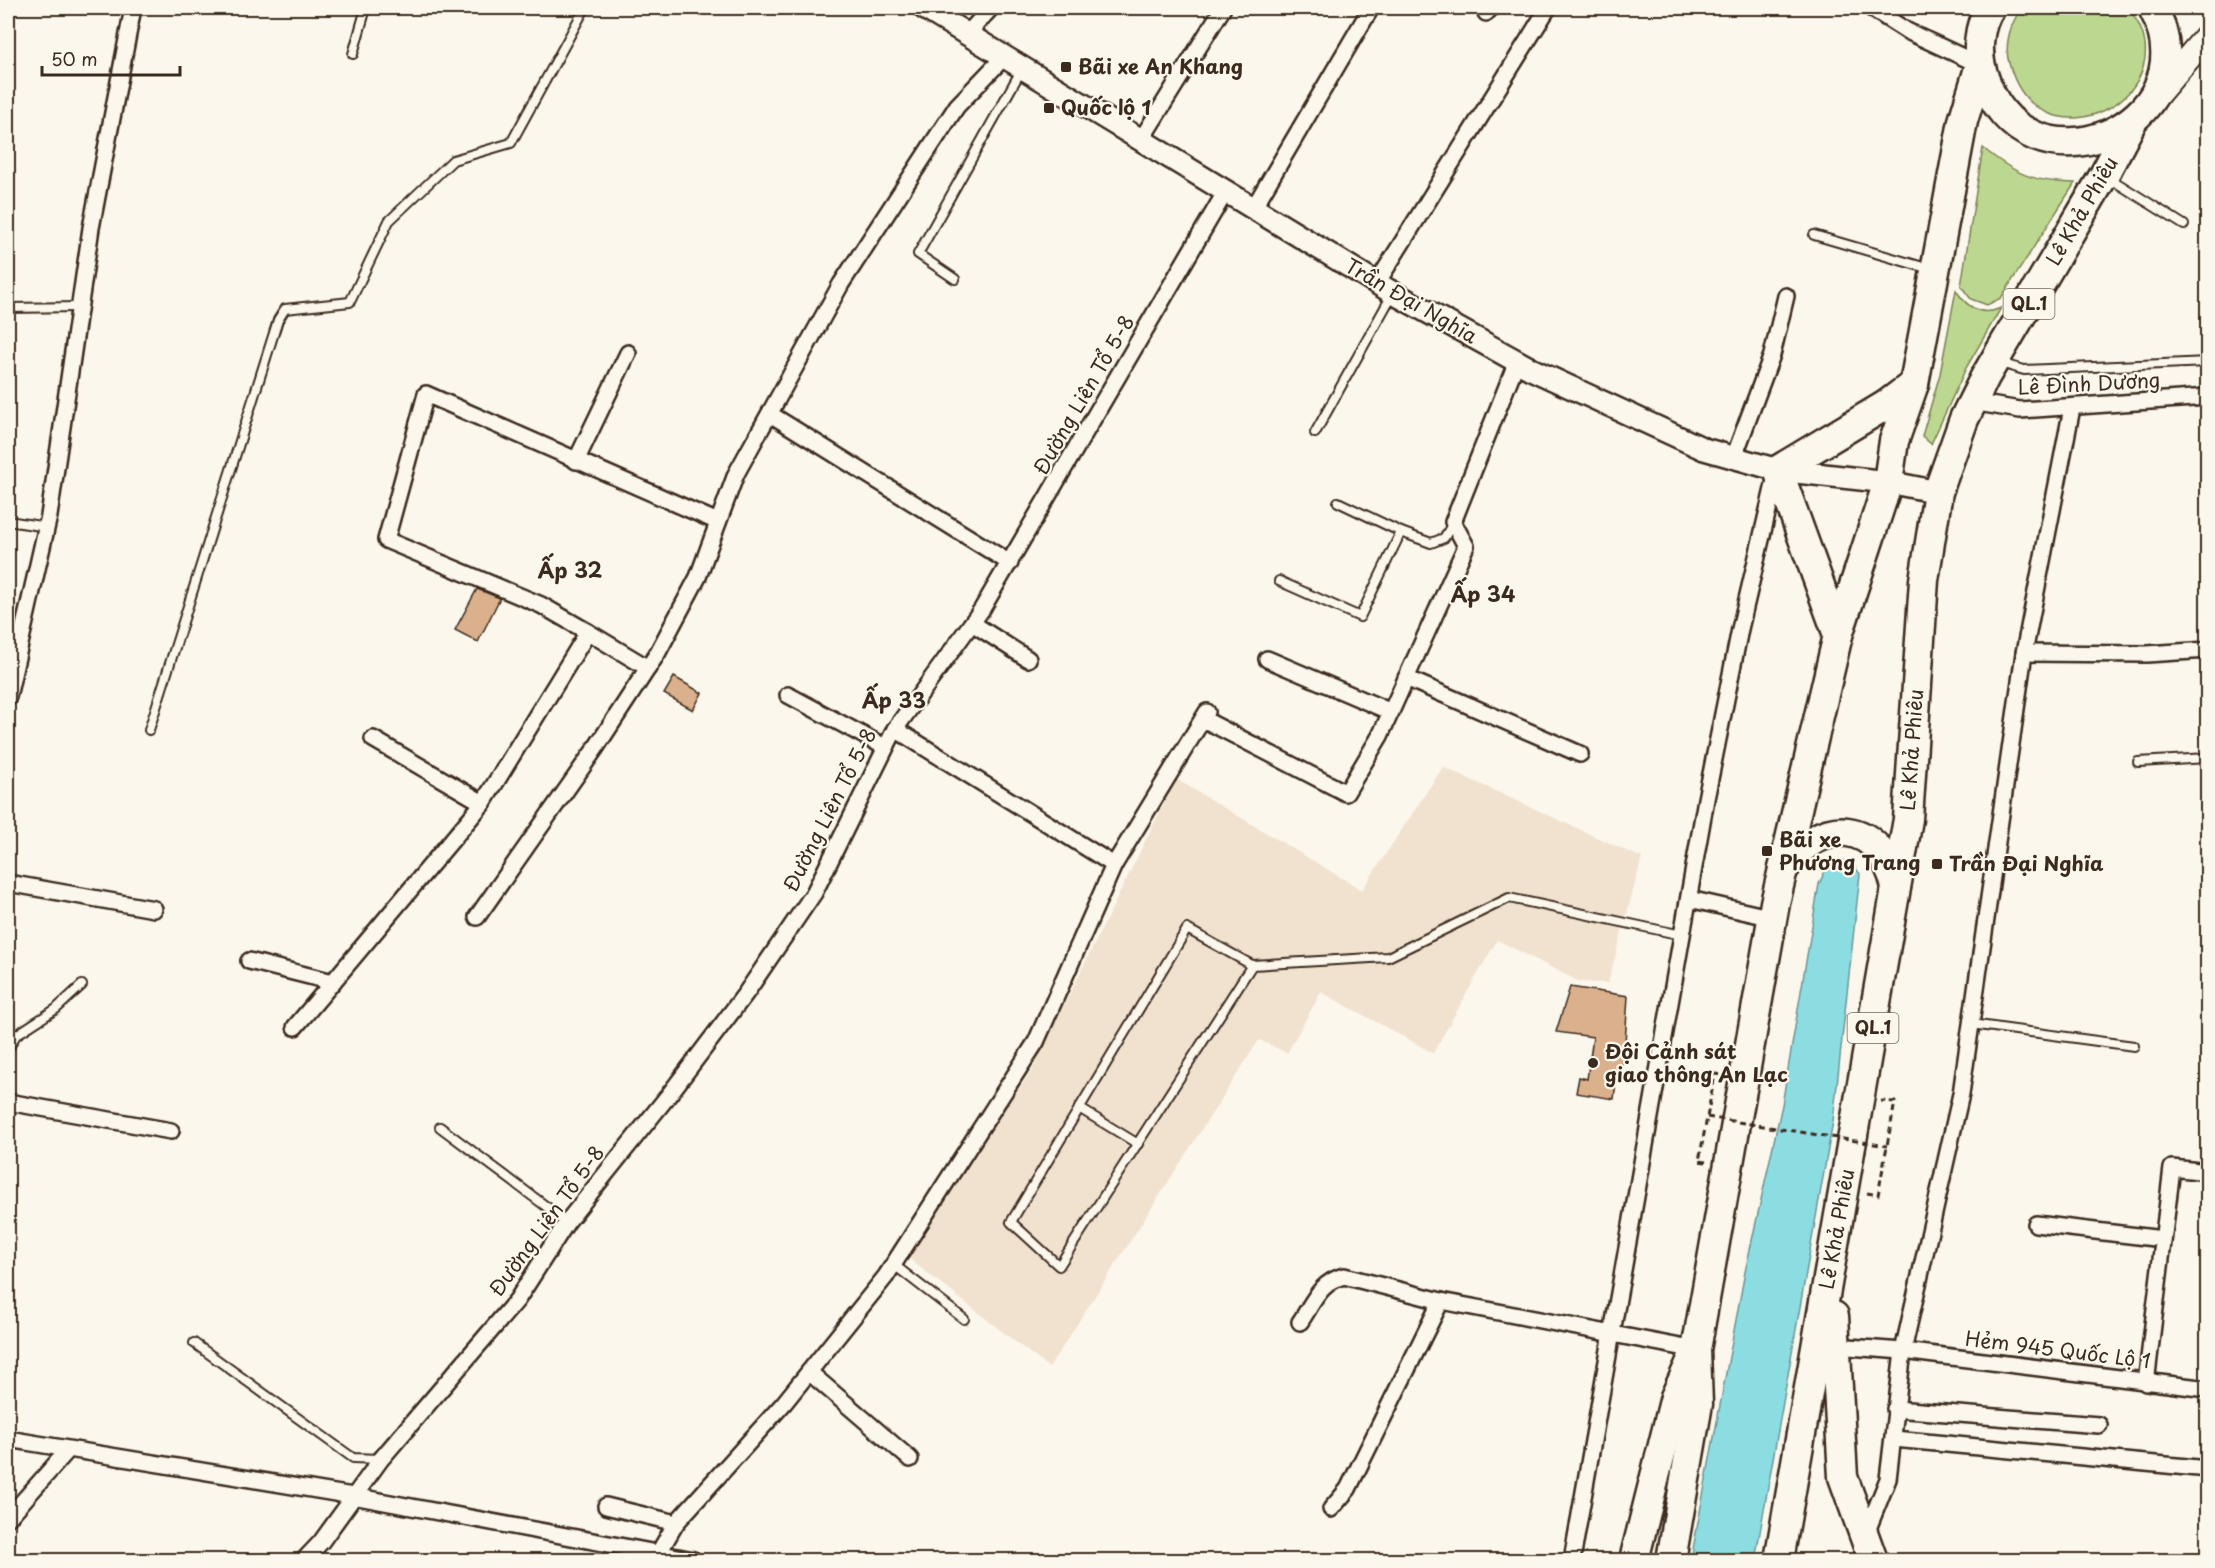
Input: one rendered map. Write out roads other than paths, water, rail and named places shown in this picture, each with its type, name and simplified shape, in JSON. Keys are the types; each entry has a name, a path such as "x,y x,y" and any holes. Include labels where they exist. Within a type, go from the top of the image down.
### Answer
{"highway":[{"name":"QL.1","path":"2138,116 2162,77 2165,49 2160,21 2153,8"},
{"path":"1988,9 1979,47 1980,65 1988,91 2004,114 2019,126 2052,142 2090,141 2108,136 2138,116"},
{"path":"1671,1560 1698,1404 1696,1350 1782,871 1838,635 1888,482 1893,441 1914,384 1938,271 1963,121 1980,65"},
{"path":"1888,482 1912,442 1938,358 1958,263 1988,91"},
{"name":"Lê Khả Phiêu","path":"1779,1560 1861,1099 1910,805 1924,580 1938,492 1972,402 2138,116"},
{"path":"1838,635 1778,470 1886,405 1914,384"},
{"path":"1782,871 1795,854 1809,843 1826,835 1847,832 1865,837 1882,852 1893,872 1897,889"},
{"path":"1832,1257 1843,1477 1869,1549"},
{"path":"1634,1560 1675,1397 1696,1350"}],"main road":[{"name":"Trần Đại Nghĩa","path":"925,8 1385,288 1516,361 1704,449 1778,470 1888,482 1938,492"},
{"path":"2138,116 2208,36"}],"street":[{"path":"8,697 14,644 47,527 79,307 133,8"},
{"path":"968,33 991,8"},
{"path":"1141,140 1223,8"},
{"path":"1254,207 1371,8"},
{"path":"1385,288 1548,8"},
{"path":"1871,8 1907,31 1980,65"},
{"path":"477,917 595,749 648,668 698,577 736,474 841,284 957,106 1004,57"},
{"name":"Đường Liên Tổ 5-8","path":"304,1560 321,1542 381,1459 517,1300 567,1221 738,1002 814,893 895,729 972,623 1010,563 1226,191"},
{"path":"1734,457 1772,355 1786,296"},
{"path":"576,461 628,353"},
{"path":"644,1555 809,1372 893,1264 1036,1042 1114,865 1205,715 1346,793 1380,736 1466,546 1453,522 1516,361"},
{"path":"648,668 541,605 386,540 426,394 718,522"},
{"name":"Lê Đình Dương","path":"1972,402 2020,410 2208,397"},
{"path":"1869,1549 1888,1479 1903,1351 1961,1094 2024,653 2072,408"},
{"path":"770,414 1010,563"},
{"path":"1572,1560 1682,935 1740,629 1778,470"},
{"path":"972,623 1028,659"},
{"path":"295,1027 483,803 588,632"},
{"path":"2024,653 2147,654 2208,650"},
{"path":"1267,659 1391,712"},
{"path":"1406,678 1580,753"},
{"path":"788,695 885,747"},
{"path":"895,729 1114,865"},
{"path":"373,739 483,803"},
{"path":"8,883 154,909"},
{"path":"1689,899 1773,918"},
{"path":"249,961 333,982"},
{"path":"8,1102 171,1131"},
{"path":"2146,1383 2172,1168 2208,1172"},
{"path":"2036,1224 2163,1239"},
{"path":"1300,1322 1323,1286 1333,1279 1344,1276 1441,1301 1696,1350"},
{"path":"1331,1509 1348,1489 1441,1301"},
{"name":"Hẻm 945 Quốc Lộ 1","path":"1835,1346 1903,1351 2208,1389"},
{"path":"809,1372 910,1459"},
{"path":"1895,1409 2099,1425"},
{"path":"8,1439 353,1496 644,1555 694,1560"},
{"path":"1894,1439 2208,1469"},
{"path":"8,1518 68,1450"},
{"path":"606,1506 675,1523"}],"lane":[{"path":"353,54 366,8"},
{"path":"149,730 278,320 285,309 350,302 389,221 453,160 511,143 585,8"},
{"path":"956,279 918,254 1023,68"},
{"path":"2104,175 2184,225"},
{"path":"1814,235 1938,271"},
{"path":"1315,433 1385,288"},
{"path":"8,308 79,307"},
{"path":"1995,361 2024,370 2208,362"},
{"path":"1338,502 1401,532 1436,543 1444,538 1453,522"},
{"path":"8,521 47,527"},
{"path":"1279,581 1360,617 1401,532"},
{"path":"2138,762 2208,758"},
{"path":"1252,964 1059,1266 1011,1222 1186,929 1252,964 1388,957 1509,898 1682,935"},
{"path":"8,1049 16,1035 56,1009 82,985"},
{"path":"1971,1024 2134,1046"},
{"path":"1079,1108 1138,1144"},
{"path":"440,1127 567,1221"},
{"path":"893,1264 964,1319"},
{"path":"194,1343 352,1458 381,1459"}],"water":[{"path":"1840,861 1850,861 1860,874 1833,1121 1755,1560 1691,1560 1745,1272 1782,1105 1819,884 1826,869"}],"place":[{"name":"Bãi xe An Khang","path":"1066,67"},
{"name":"Quốc lộ 1","path":"1049,108"},
{"name":"Bãi xe Phương Trang","path":"1767,851"},
{"name":"Trần Đại Nghĩa","path":"1937,864"},
{"name":"Đội Cảnh sát giao thông An Lạc","path":"1593,1063"}],"district":[{"name":"Ấp 32","path":"570,571"},
{"name":"Ấp 34","path":"1483,595"},
{"name":"Ấp 33","path":"894,701"}]}
